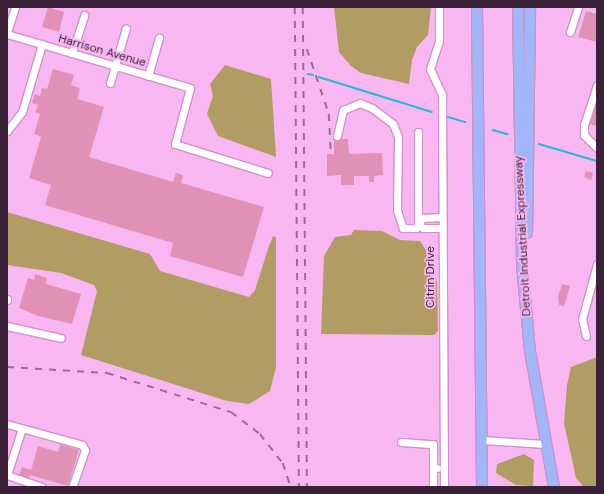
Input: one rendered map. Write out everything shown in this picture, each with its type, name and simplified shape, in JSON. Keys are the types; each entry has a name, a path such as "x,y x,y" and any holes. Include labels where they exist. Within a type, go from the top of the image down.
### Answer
{"highway":[{"path":"477,7 482,487"},
{"name":"Detroit Industrial Expressway","path":"518,7 521,257 530,351 545,444 554,487"},
{"path":"530,7 527,208 530,351"}],"street":[{"path":"7,33 15,7"},
{"name":"Citrin Drive","path":"439,7 439,41 430,69 442,95 444,487"},
{"path":"570,32 578,7"},
{"path":"72,53 84,15"},
{"path":"110,83 126,28"},
{"name":"Harrison Avenue","path":"7,33 190,88 174,144 268,173"},
{"path":"148,76 159,38"},
{"path":"7,130 22,112 42,44"},
{"path":"597,86 584,125 584,135 597,148"},
{"path":"337,136 339,119 350,105 360,103 372,108 393,124 399,149 400,222 403,228 416,228 422,218 442,217"},
{"path":"418,132 418,223 423,228 442,228"},
{"path":"586,336 582,319 597,264"},
{"path":"7,326 61,338"},
{"path":"7,424 82,445 85,450 72,487"},
{"path":"22,428 7,475 42,487"},
{"path":"482,440 545,444"},
{"path":"402,442 432,444 433,487"},
{"path":"433,468 444,468"}],"shaded area":[{"path":"334,7 431,7 428,35 417,47 412,60 409,84 361,73 351,66 339,52"},
{"path":"225,65 271,79 276,157 218,136 207,114 213,96 210,84"},
{"path":"7,212 150,254 160,271 249,297 255,290 273,236 276,237 276,367 270,391 249,404 227,401 81,355 97,291 94,285 61,273 7,265"},
{"path":"354,230 382,231 400,240 420,241 427,252 430,275 437,281 438,331 434,335 321,334 324,256 335,237 351,235"},
{"path":"597,357 597,487 584,487 576,478 564,423 567,385 571,367"},
{"path":"524,454 534,460 533,486 516,485 496,473 497,464"}],"building":[{"path":"48,7 64,12 59,32 42,27"},
{"path":"586,11 597,14 597,42 578,37"},
{"path":"53,69 74,75 71,85 80,88 77,99 104,107 89,157 173,182 176,173 183,175 181,183 264,207 243,277 170,256 173,243 45,205 51,185 29,178 41,137 34,134 40,114 35,112 38,105 32,103 35,94 40,96 42,88 47,89"},
{"path":"597,99 597,126 589,124"},
{"path":"334,139 348,139 349,154 382,153 383,175 374,176 374,182 369,182 369,176 354,176 354,185 341,185 341,175 327,176 327,154 334,154"},
{"path":"586,171 593,173 591,180 584,177"},
{"path":"35,274 47,278 46,284 81,294 72,324 38,316 19,308 28,278 34,280"},
{"path":"562,284 570,286 564,306 559,305 558,297"},
{"path":"60,444 79,450 68,486 30,475 29,479 19,476 22,467 31,470 38,446 58,452"}],"waterway":[{"path":"308,74 313,75"},
{"path":"319,77 432,112"},
{"path":"448,117 465,122"},
{"path":"493,130 507,134"},
{"path":"539,144 597,161"}],"railway":[{"path":"295,7 299,487"},
{"path":"303,7 307,487"},
{"path":"307,49 329,114 331,151"},
{"path":"7,367 107,373 231,412 260,434 283,463 291,487"}]}
